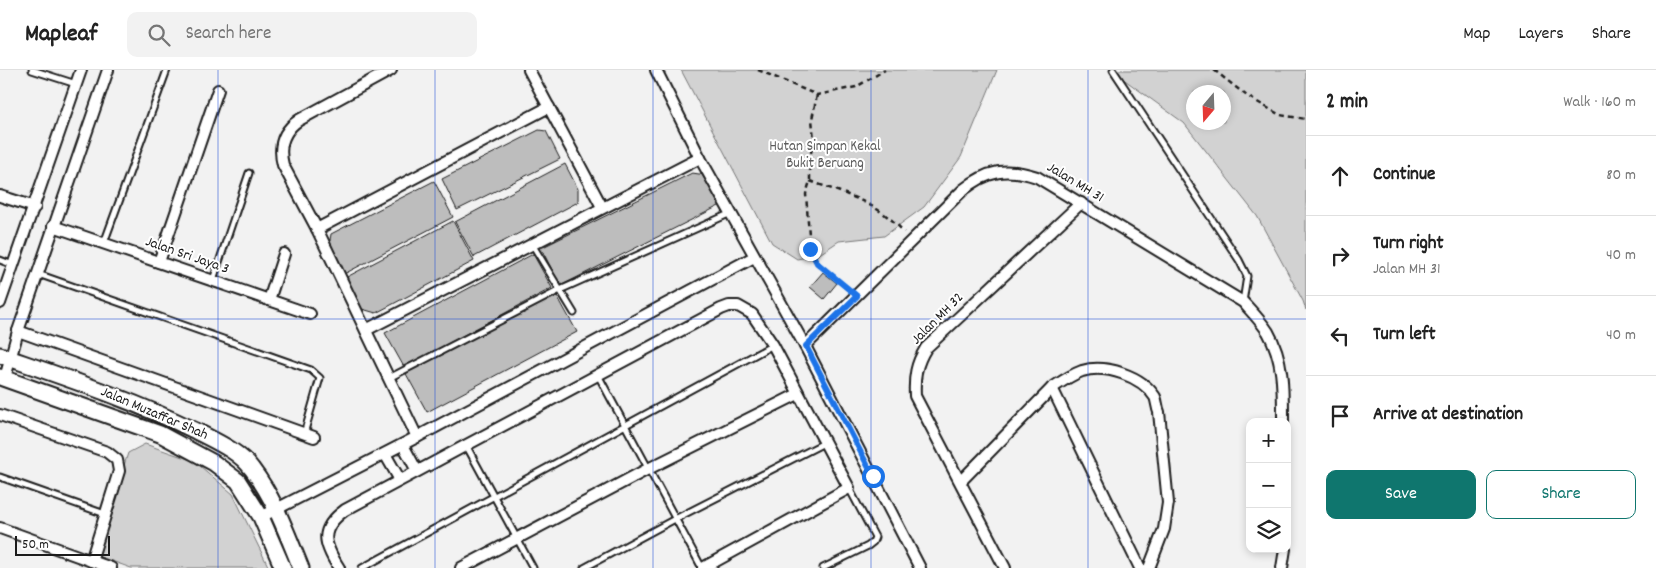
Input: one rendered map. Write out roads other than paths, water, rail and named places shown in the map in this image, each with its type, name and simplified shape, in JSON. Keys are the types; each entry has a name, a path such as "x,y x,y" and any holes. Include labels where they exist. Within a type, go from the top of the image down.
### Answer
{"main road":[{"name":"Jalan Muzaffar Shah","path":"5,357 164,416 219,443 252,468 276,508 301,568"},
{"name":"Jalan Muzaffar Shah","path":"3,378 160,434 214,463 238,481 261,517 283,568"}],"street":[{"path":"0,303 82,70"},
{"path":"3,378 5,357 18,331 108,70"},
{"path":"391,70 290,126 284,135 281,155 283,165 317,229 417,438"},
{"path":"529,70 602,207"},
{"path":"656,70 700,158 754,257 806,346 920,568"},
{"path":"159,262 218,90"},
{"path":"317,229 549,108"},
{"path":"366,330 700,158"},
{"name":"Jalan MH 31","path":"806,346 963,190 977,179 990,173 1022,172 1036,177 1243,302 1267,331 1276,352 1282,375 1283,418"},
{"path":"0,196 35,207"},
{"name":"Jalan MH 32","path":"1006,568 915,396 914,380 918,362 926,348 1081,204"},
{"name":"Jalan Sri Jaya 3","path":"53,226 310,314"},
{"path":"269,300 284,254"},
{"path":"261,517 417,438 754,257"},
{"path":"339,568 328,551 326,541 329,524 345,510 721,309 729,306 738,306 752,314 773,345 849,488 702,568"},
{"path":"18,331 309,435"},
{"path":"961,481 1052,388 1083,371 1103,368 1122,373 1142,385 1155,398 1159,412 1168,503 1164,529 1148,568"},
{"path":"1052,388 1140,568"},
{"path":"461,568 648,469 798,394"},
{"path":"0,414 107,452 117,460 119,471 91,561"},
{"path":"403,445 417,471"},
{"path":"385,454 400,480"},
{"path":"0,528 111,568"},
{"path":"1282,568 1285,553"}],"lane":[{"path":"32,70 76,84"},
{"path":"104,244 168,70"},
{"path":"1113,70 1243,268 1247,276 1243,302"},
{"path":"212,281 249,172"},
{"path":"389,378 560,290 731,213"},
{"path":"532,244 574,313"},
{"path":"0,260 14,265"},
{"path":"38,273 311,370 320,378 309,435"},
{"path":"362,568 773,345"},
{"path":"598,375 702,568"},
{"path":"584,568 674,518 824,444"},
{"path":"466,445 534,568"},
{"path":"0,476 106,514"},
{"path":"823,568 868,546 875,537 849,488"}],"park label":[{"name":"Hutan Simpan Kekal Bukit Beruang","path":"825,156"}]}
